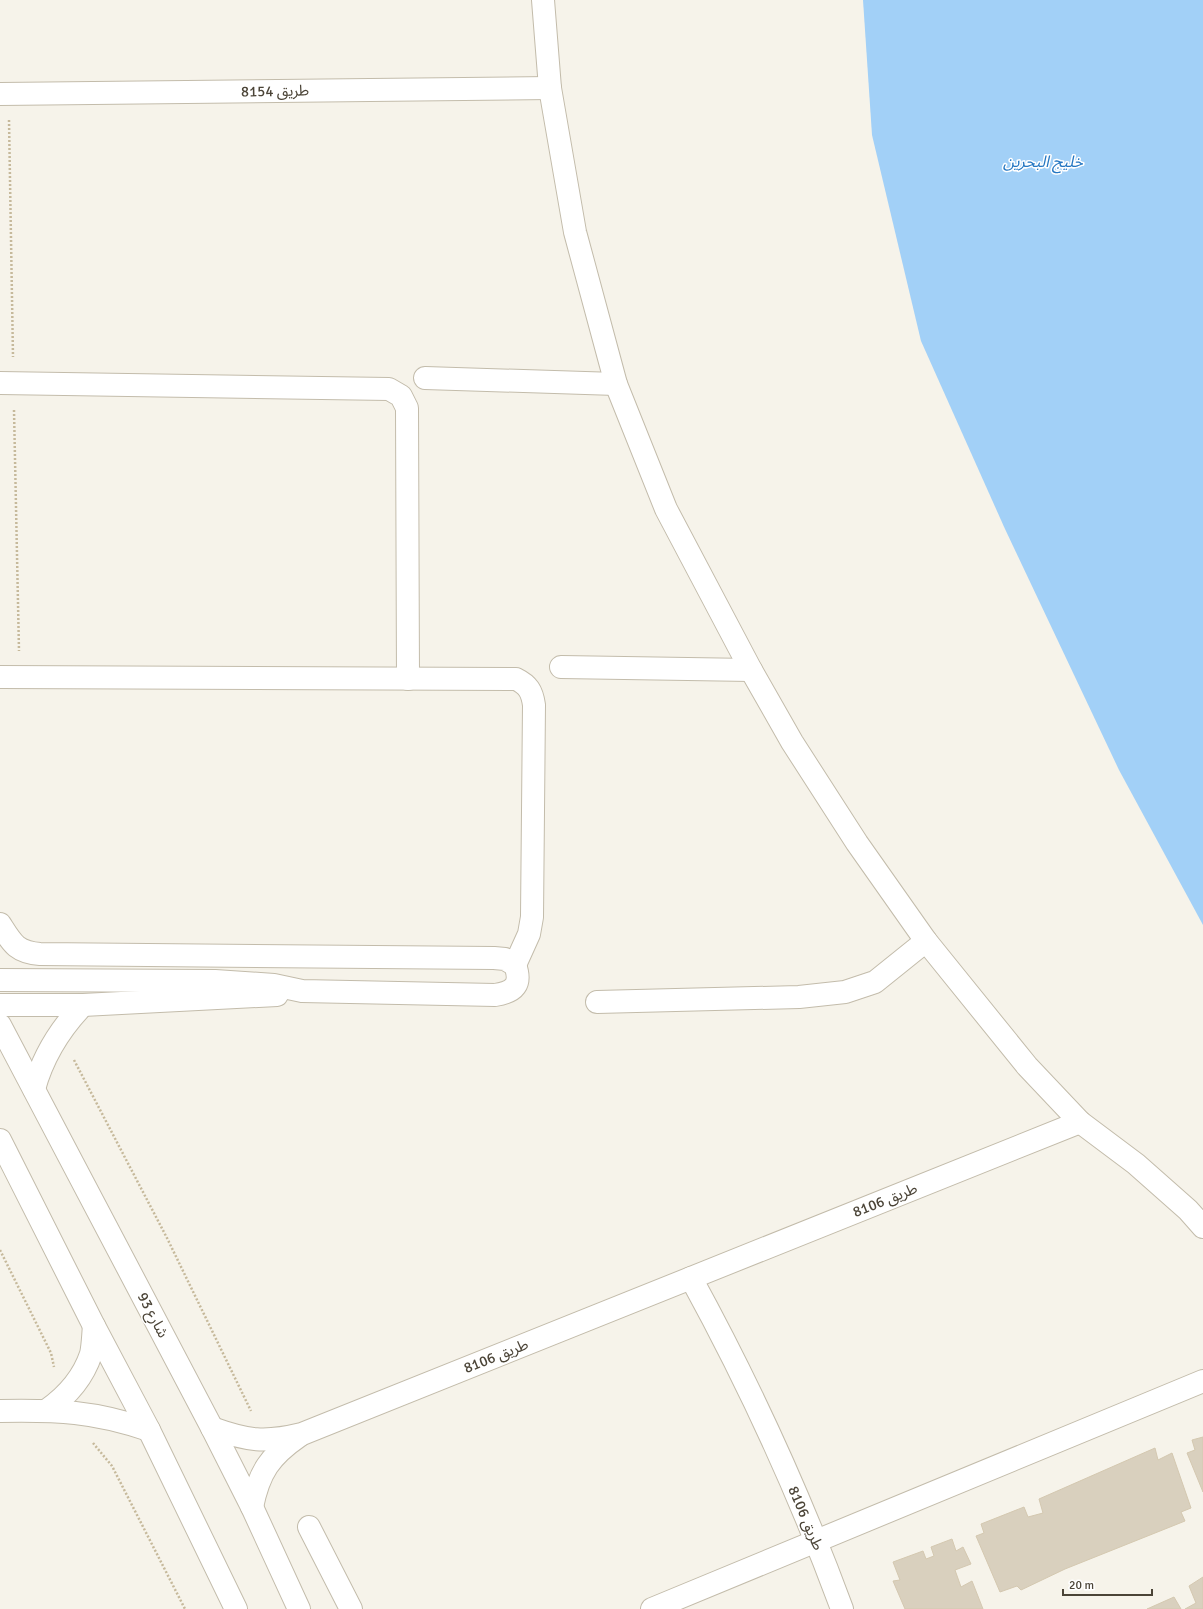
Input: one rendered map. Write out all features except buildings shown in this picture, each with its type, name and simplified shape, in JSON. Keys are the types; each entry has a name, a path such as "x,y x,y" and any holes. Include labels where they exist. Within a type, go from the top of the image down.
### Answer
{"street":[{"path":"543,0 550,88 575,232 616,384 666,509 751,670 792,742 852,836 926,941 1027,1066 1080,1122 1136,1164 1188,1210 1203,1227"},
{"name":"طريق 8154","path":"0,94 550,88"},
{"path":"425,378 616,384"},
{"path":"0,383 389,389 401,396 407,408 408,679"},
{"path":"561,668 751,670"},
{"path":"0,677 516,679 526,684 533,694 532,917 529,934 515,965"},
{"path":"0,924 15,947 27,953 494,958 505,959 515,965 519,976 516,987 506,994 495,996 302,991 248,998 83,1005 0,1005"},
{"path":"597,1002 799,998 845,992 875,982 926,941"},
{"path":"0,980 215,981 266,984 302,991"},
{"path":"34,1089 46,1055 55,1039 68,1020 83,1005"},
{"name":"شارع 93","path":"0,1025 212,1428 252,1507 299,1609"},
{"name":"طريق 8106","path":"212,1428 245,1438 265,1441 302,1434 1080,1122"},
{"path":"0,1140 94,1326 149,1430 236,1609"},
{"name":"طريق 8106","path":"691,1278 749,1390 816,1541 842,1609"},
{"path":"47,1410 61,1400 80,1378 91,1353 94,1326"},
{"path":"652,1609 1203,1381"},
{"path":"0,1411 47,1410 95,1414 149,1430"},
{"name":"طريق 8106","path":"252,1507 256,1489 263,1472 273,1456 302,1434"},
{"path":"309,1527 352,1609"}],"path":[{"path":"55,1039 70,1052 167,1238 265,1441"}],"water":[{"name":"خليج البحرين","path":"863,0 1203,0 1203,925 1119,770 1005,529 921,341 872,135"}]}
